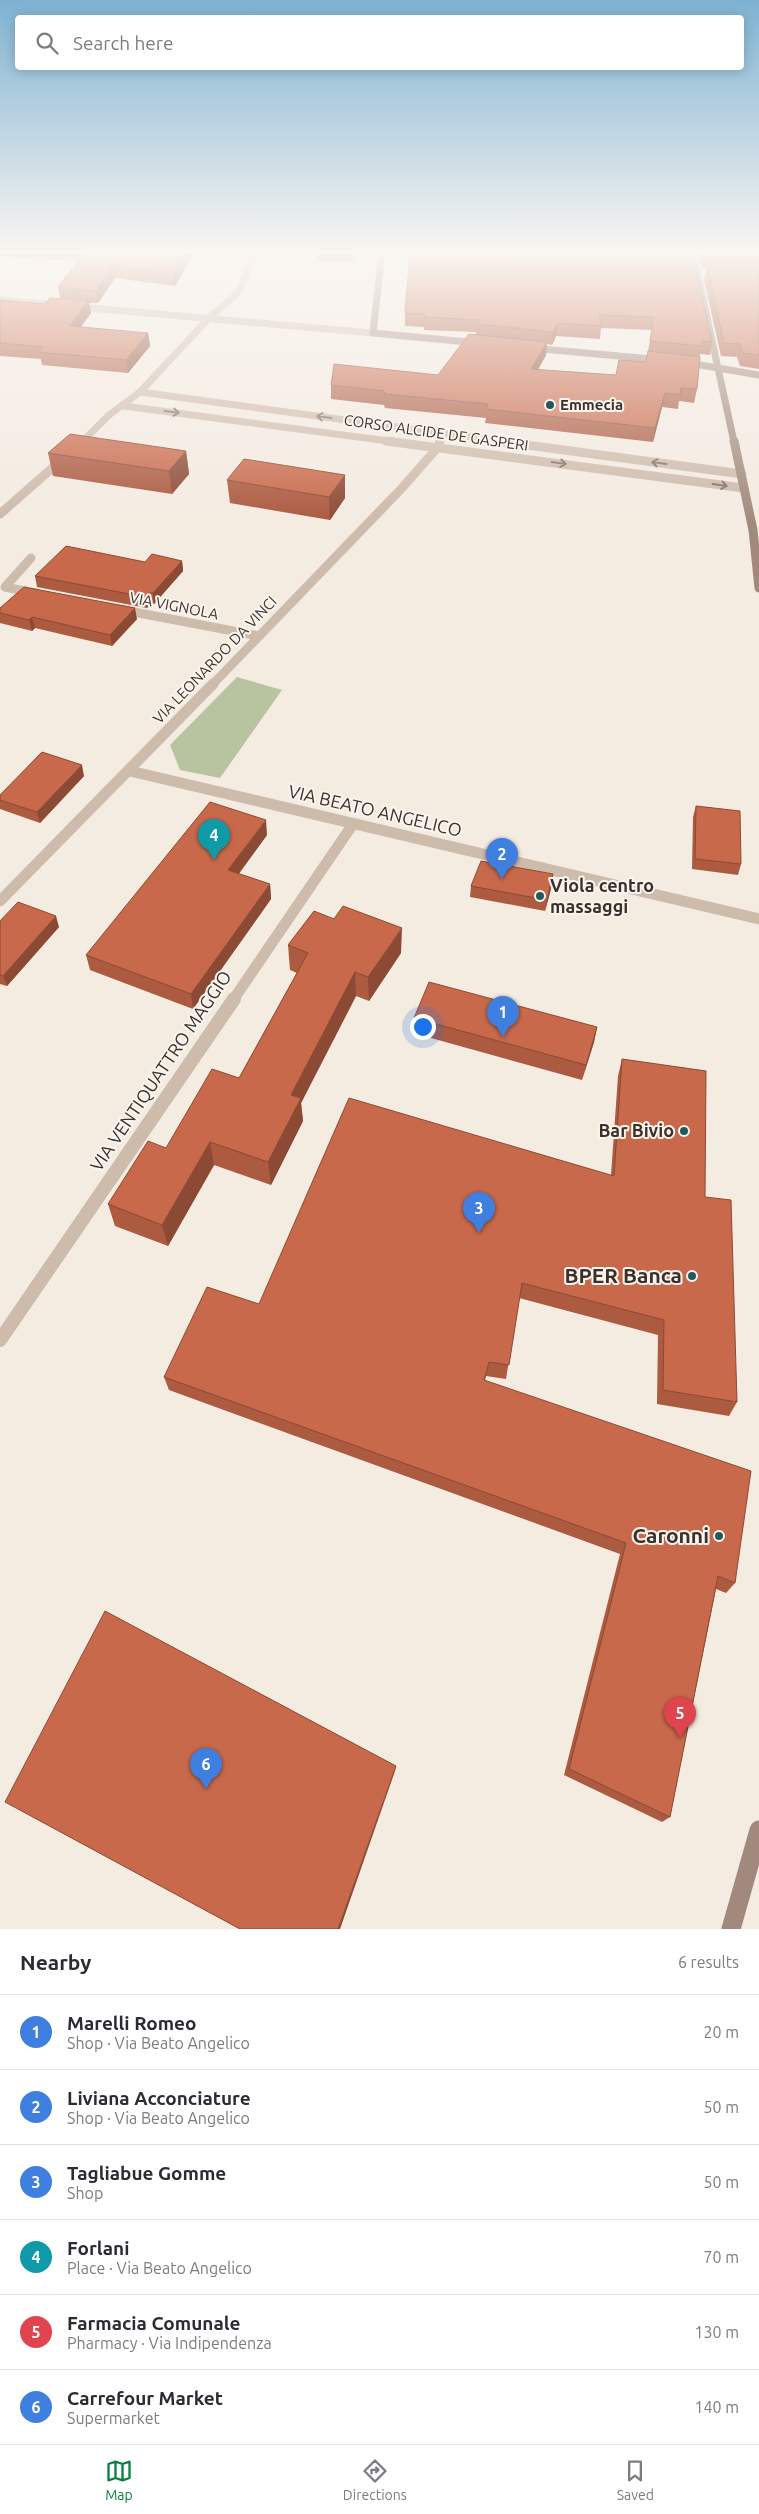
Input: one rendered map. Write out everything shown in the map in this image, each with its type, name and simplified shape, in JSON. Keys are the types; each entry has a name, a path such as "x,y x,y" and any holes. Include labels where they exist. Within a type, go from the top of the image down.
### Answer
{"street":[{"path":"0,514 81,443 109,415 124,406 140,392 186,343"},
{"path":"480,343 490,344"},
{"path":"713,343 753,530 759,588"},
{"path":"520,347 667,361"},
{"path":"677,362 759,375"},
{"name":"CORSO ALCIDE DE GASPERI","path":"140,392 742,474"},
{"name":"CORSO ALCIDE DE GASPERI","path":"124,406 744,488"},
{"name":"VIA LEONARDO DA VINCI","path":"0,901 130,771 438,447 443,433"},
{"path":"31,558 5,587 44,595"},
{"name":"VIA VIGNOLA","path":"112,608 259,636"},
{"name":"VIA BEATO ANGELICO","path":"130,771 759,919"},
{"name":"VIA VENTIQUATTRO MAGGIO","path":"0,1340 353,824"},
{"path":"731,1929 759,1830"}],"green space":[{"path":"237,677 282,690 220,778 180,770 170,745"}],"building":[{"path":"0,343 140,343 126,360 39,352 44,347"},
{"path":"462,343 546,343 531,369 616,375 619,360 646,362 648,351 700,357 697,389 681,388 680,395 665,393 655,428 486,409 488,404 385,394 384,391 331,385 334,364 438,375"},
{"path":"671,343 702,343 701,346"},
{"path":"724,343 759,343 759,355 743,353 740,344"},
{"path":"70,434 186,451 169,471 48,453"},
{"path":"244,459 345,475 329,497 227,480"},
{"path":"66,546 145,562 152,554 182,561 153,593 149,593 145,597 35,576"},
{"path":"24,587 135,608 110,635 32,617 29,620 0,613 0,608"},
{"path":"42,752 82,765 37,812 0,800 0,795"},
{"path":"210,802 266,820 228,870 270,884 191,994 86,955"},
{"path":"696,806 740,811 741,864 695,859"},
{"path":"481,861 553,874 547,900 471,886"},
{"path":"18,902 56,916 3,976 0,975 0,921"},
{"path":"343,906 402,928 368,977 355,972 291,1095 301,1098 268,1162 210,1142 162,1225 108,1204 148,1141 166,1148 212,1069 239,1078 308,953 288,945 314,911 334,919"},
{"path":"429,982 597,1027 586,1065 414,1018"},
{"path":"622,1059 706,1071 705,1197 731,1200 737,1402 663,1390 664,1320 522,1283 509,1365 489,1362 484,1380 751,1471 735,1583 718,1576 670,1817 569,1769 626,1543 164,1377 207,1287 259,1304 349,1098 614,1176"},
{"path":"105,1611 396,1766 338,1929 240,1929 5,1802"}],"place":[{"name":"Emmecia","path":"550,405"},
{"name":"Forlani","path":"214,860"},
{"name":"Liviana Acconciature","path":"502,879"},
{"name":"Viola centro massaggi","path":"540,896"},
{"name":"Marelli Romeo","path":"503,1037"},
{"name":"Bar Bivio","path":"684,1131"},
{"name":"Tagliabue Gomme","path":"479,1233"},
{"name":"BPER Banca","path":"692,1276"},
{"name":"Caronni","path":"719,1536"},
{"name":"Farmacia Comunale","path":"680,1738"},
{"name":"Carrefour Market","path":"206,1789"}]}
